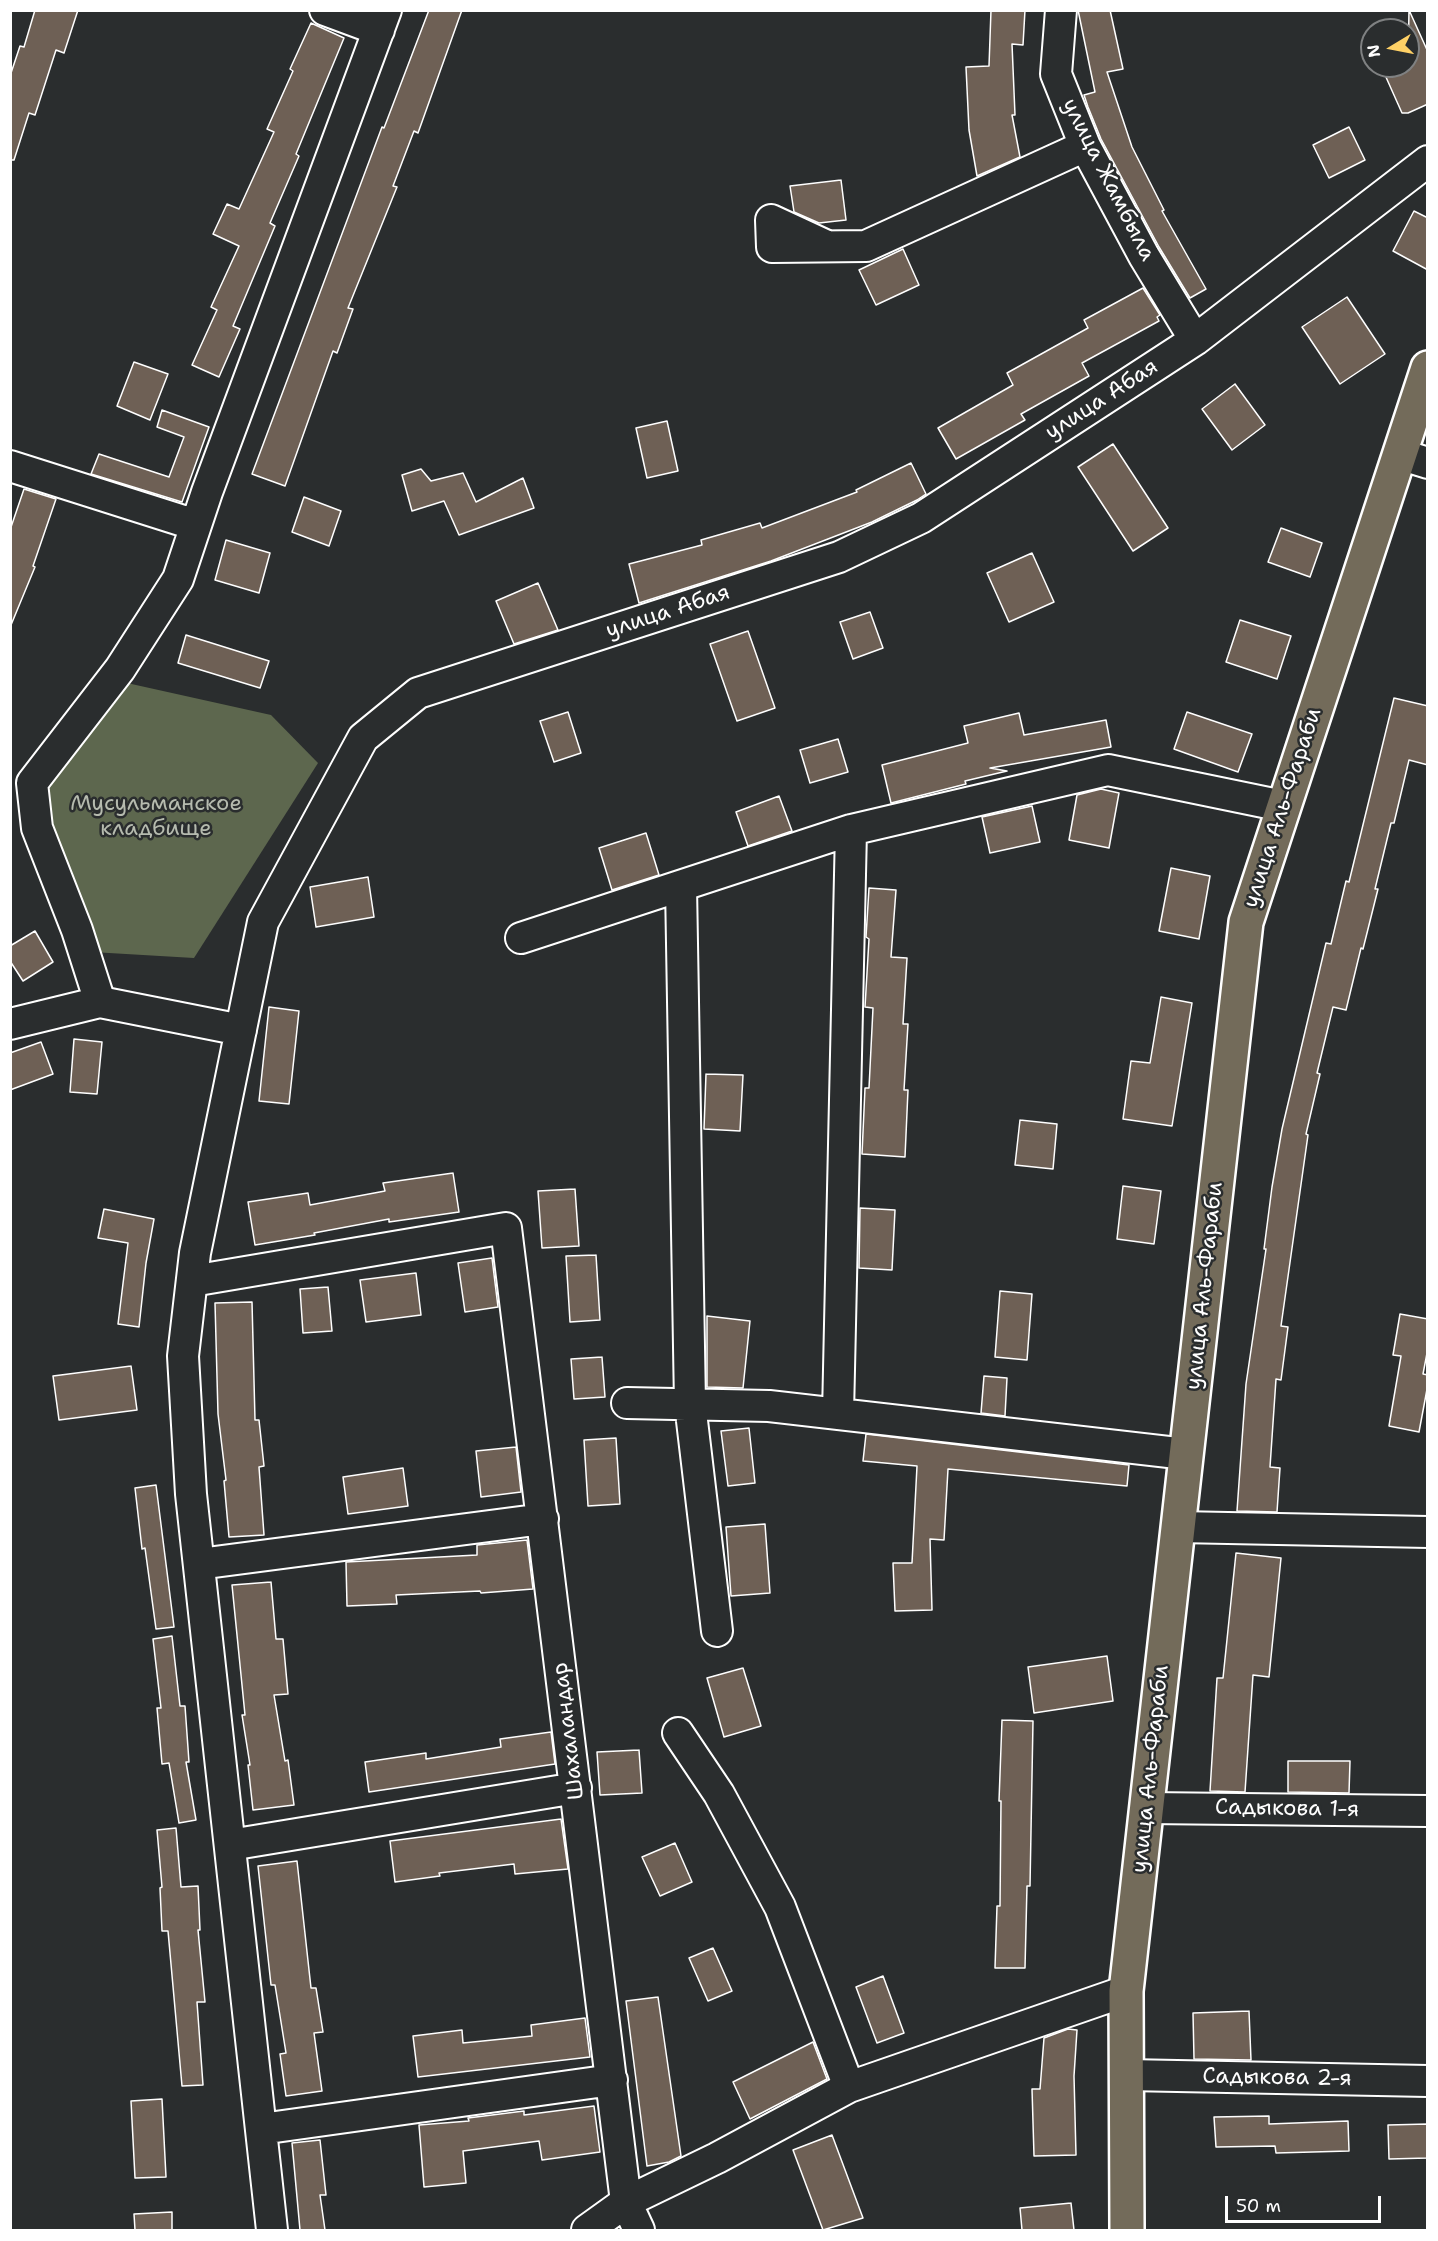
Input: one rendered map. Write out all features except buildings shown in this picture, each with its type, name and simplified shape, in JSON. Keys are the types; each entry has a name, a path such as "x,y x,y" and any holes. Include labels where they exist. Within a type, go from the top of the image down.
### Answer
{"main road":[{"name":"улица Аль-Фараби","path":"1127,2230 1126,1991 1246,922 1283,806 1413,458 1428,368"}],"street":[{"path":"100,1002 77,930 37,828 32,783 127,659 178,579 382,20 325,10"},
{"name":"улица Жамбыла","path":"1061,10 1056,74 1085,146 1144,256 1195,340"},
{"path":"827,246 866,246 1085,146"},
{"name":"улица Абая","path":"272,2230 191,1494 183,1356 195,1253 263,922 363,738 418,693 839,557 921,518 1195,340 1428,161"},
{"path":"10,466 196,525"},
{"path":"521,938 850,830 1108,770 1283,806"},
{"path":"838,1414 850,830"},
{"path":"681,886 690,1404 717,1631"},
{"path":"10,1024 100,1002 241,1030"},
{"name":"Шахаландар","path":"192,1281 506,1228 626,2202 639,2230"},
{"path":"627,1403 769,1406 1186,1454"},
{"path":"199,1564 543,1519"},
{"path":"1178,1527 1428,1532"},
{"path":"678,1733 719,1794 780,1907 849,2087"},
{"path":"230,1845 576,1788"},
{"name":"Садыкова 1-я","path":"1146,1808 1428,1811"},
{"path":"587,2230 626,2202 717,2158 849,2087 1126,1991"},
{"name":"Садыкова 2-я","path":"1127,2075 1428,2081"},
{"path":"261,2129 612,2080"}],"green space":[{"name":"Мусульманское кладбище","path":"127,683 271,715 318,763 194,958 92,952 56,894 45,784"}]}
